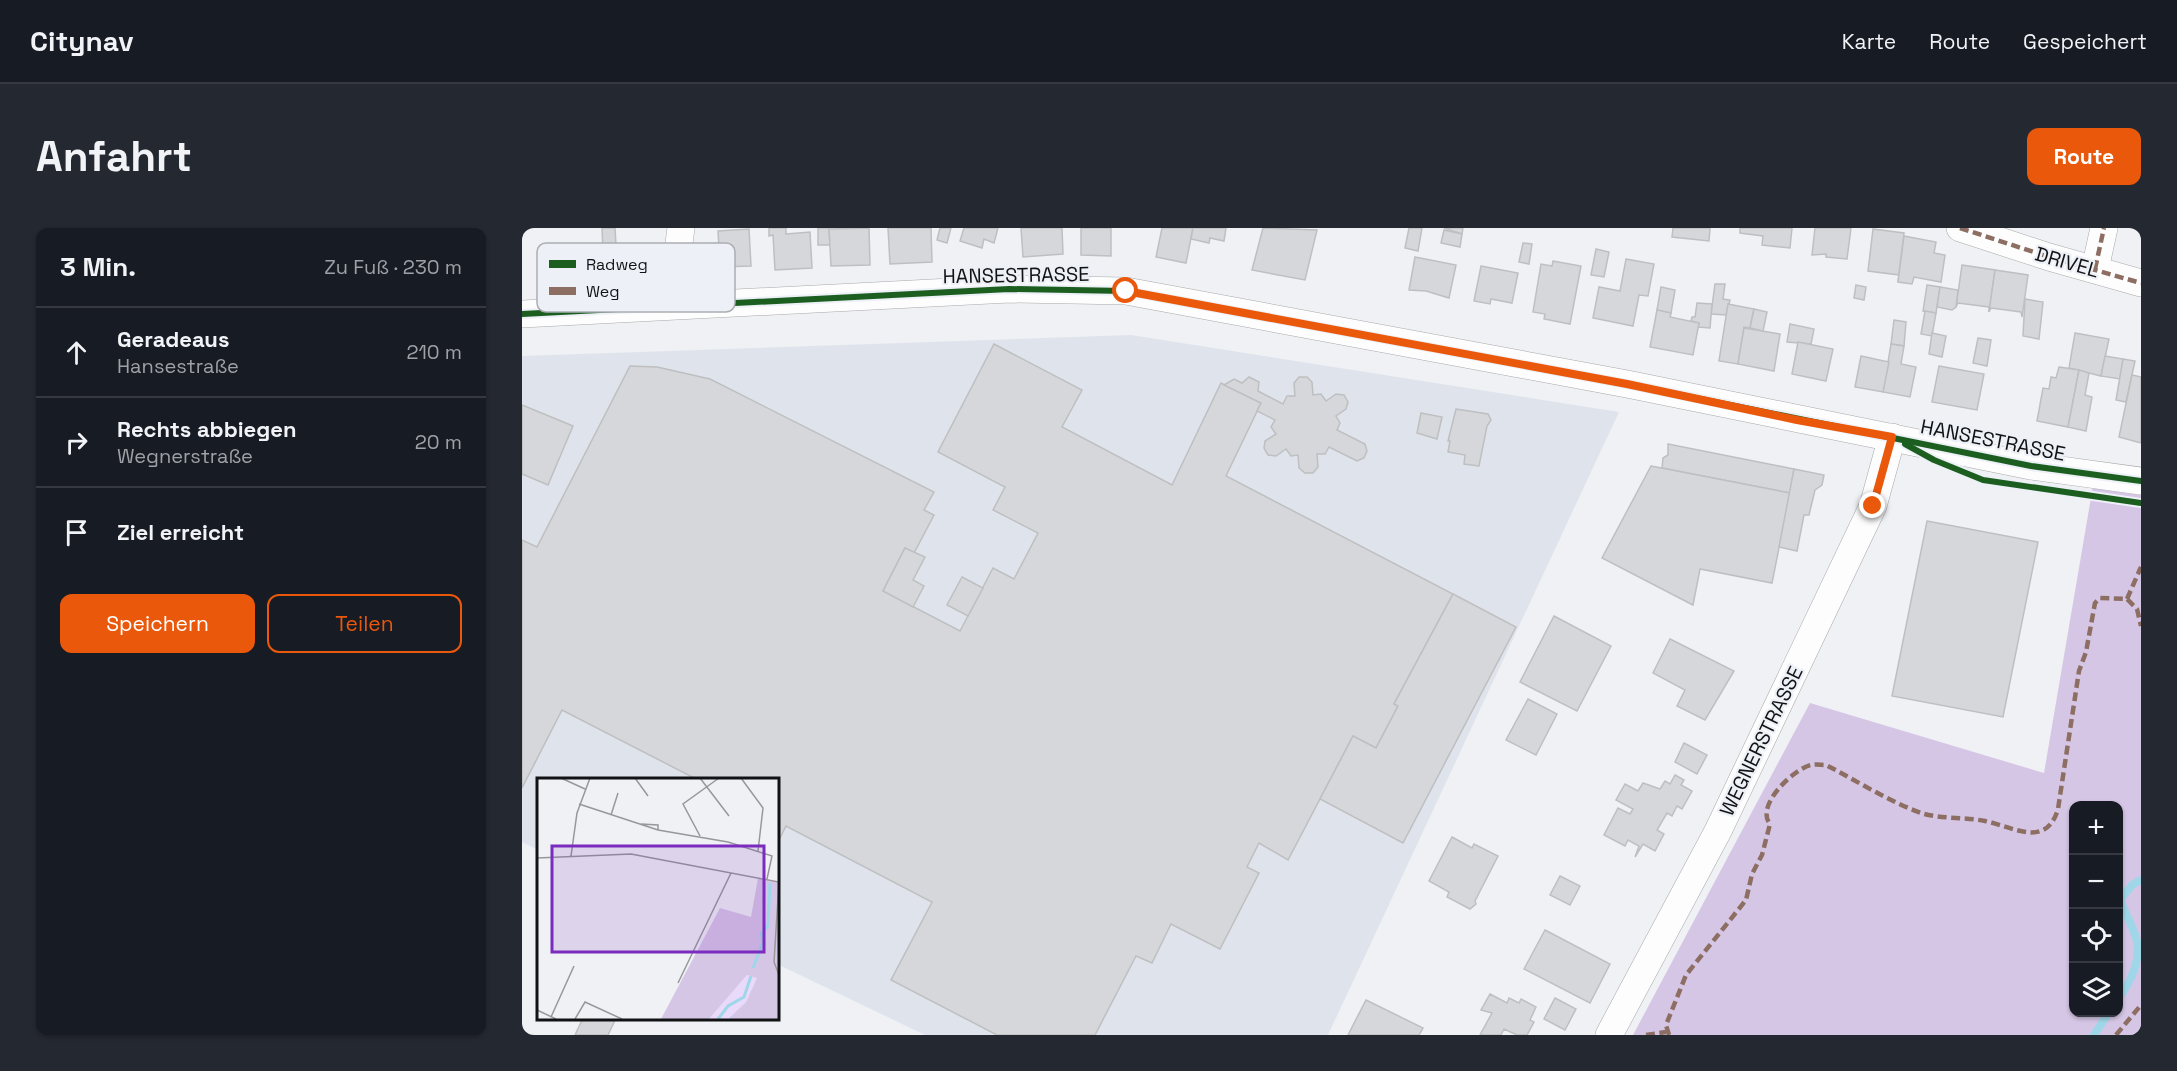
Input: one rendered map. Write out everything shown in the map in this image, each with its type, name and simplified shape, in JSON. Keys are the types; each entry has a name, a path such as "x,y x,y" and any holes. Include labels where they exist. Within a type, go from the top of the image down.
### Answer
{"street":[{"path":"679,243 681,228"},
{"name":"DRIVEL","path":"1960,228 2049,257 2141,283"},
{"path":"2095,269 2104,228"},
{"name":"HANSESTRASSE","path":"735,302 1009,289 1126,291 1627,384 2031,466 2141,481"},
{"name":"HANSESTRASSE","path":"522,314 555,312"},
{"name":"WEGNERSTRASSE","path":"1609,1035 1718,831 1868,517 1892,437"}],"shaded area":[{"path":"1131,335 1619,412 1328,1035 925,1035 778,964 778,778 537,778 537,850 522,842 522,356"},
{"path":"2095,474 2141,482 2141,1035 1633,1035 1810,703 2044,773"}],"building":[{"path":"602,228 615,228 616,243 603,243"},
{"path":"769,228 786,228 786,234 810,232 812,268 775,270 773,235 769,236"},
{"path":"818,228 829,228 830,245 818,245"},
{"path":"869,228 870,265 831,266 829,229"},
{"path":"888,228 931,228 932,262 890,264"},
{"path":"940,228 951,228 947,243 937,240"},
{"path":"964,228 998,228 994,243 984,239 982,248 960,241"},
{"path":"1021,228 1062,228 1063,254 1023,257"},
{"path":"1081,228 1111,228 1111,256 1081,255"},
{"path":"1162,228 1193,228 1186,263 1156,257"},
{"path":"1193,228 1226,228 1224,241 1210,238 1209,243 1191,239"},
{"path":"1263,228 1317,230 1305,280 1252,270"},
{"path":"1409,228 1422,228 1418,251 1405,248"},
{"path":"1444,228 1463,228 1462,234"},
{"path":"1673,228 1710,228 1709,241 1672,237"},
{"path":"1740,228 1792,228 1790,248 1762,245 1763,236 1740,233"},
{"path":"1815,228 1851,228 1847,259 1826,257 1826,254 1812,255"},
{"path":"749,229 751,266 735,267 735,243 719,243 718,231"},
{"path":"1873,229 1904,233 1899,275 1868,271"},
{"path":"1444,230 1462,234 1460,247 1441,243"},
{"path":"1904,236 1936,242 1934,253 1945,255 1941,282 1914,277 1912,284 1898,282"},
{"path":"1523,243 1532,244 1529,264 1519,262"},
{"path":"1596,249 1609,252 1604,277 1591,275"},
{"path":"1415,257 1456,265 1449,298 1426,291 1409,290"},
{"path":"1626,259 1654,264 1648,296 1639,295 1633,326 1593,318 1599,287 1620,291"},
{"path":"1553,261 1581,266 1570,324 1544,319 1545,314 1533,312 1541,264 1552,266"},
{"path":"1962,265 1995,270 1989,312 1989,307 1958,303 1956,307"},
{"path":"1481,266 1518,273 1512,303 1491,299 1490,304 1474,301"},
{"path":"1995,270 2028,275 2022,317 2021,312 1991,308 1989,312"},
{"path":"1715,284 1725,284 1723,299 1730,300 1726,315 1711,314"},
{"path":"1856,285 1866,287 1864,300 1854,298"},
{"path":"1927,285 1940,287 1936,313 1923,311"},
{"path":"1661,287 1675,290 1671,313 1657,310"},
{"path":"1940,287 1958,290 1956,307 1952,310 1937,307"},
{"path":"2025,299 2043,302 2039,339 2023,336"},
{"path":"1697,303 1712,304 1710,328 1698,327 1699,323 1691,321 1692,317 1695,317"},
{"path":"1728,304 1754,309 1750,328 1744,327 1738,364 1719,361"},
{"path":"1754,309 1767,312 1763,331 1750,328"},
{"path":"1657,310 1671,313 1670,317 1699,323 1693,355 1650,347"},
{"path":"1925,311 1936,313 1932,336 1921,334"},
{"path":"1894,320 1906,322 1904,346 1891,344"},
{"path":"1790,324 1814,329 1811,344 1787,342"},
{"path":"1744,328 1780,334 1774,371 1738,364"},
{"path":"1932,333 1946,336 1942,357 1929,354"},
{"path":"2075,333 2109,339 2101,376 2069,368"},
{"path":"1978,338 1991,340 1987,366 1973,363"},
{"path":"1798,342 1833,349 1826,381 1792,374"},
{"path":"994,344 1082,390 1062,427 1172,485 1221,383 1261,403 1226,476 1453,594 1394,704 1398,706 1376,748 1353,736 1288,860 1259,843 1247,867 1259,873 1220,949 1171,924 1152,963 1136,956 1095,1035 997,1035 891,980 932,902 786,826 778,842 778,778 694,778 562,710 522,788 522,540 537,547 630,366 657,367 710,379 934,492 924,510 934,515 914,553 905,548 883,591 960,631 993,568 1014,579 1038,533 993,510 1005,487 938,452"},
{"path":"1891,344 1904,346 1901,364 1916,367 1910,397 1883,392"},
{"path":"1861,356 1889,362 1883,392 1855,387"},
{"path":"2105,356 2123,359 2120,379 2101,376"},
{"path":"2123,359 2135,361 2126,402 2116,400"},
{"path":"1939,366 1984,374 1977,410 1932,402"},
{"path":"2059,367 2079,370 2068,427 2037,421 2043,388 2049,389 2051,377 2056,378"},
{"path":"2079,370 2089,373 2085,395 2092,397 2086,431 2068,427"},
{"path":"2132,375 2141,377 2141,443 2119,437"},
{"path":"1249,377 1259,382 1258,391 1283,404 1287,396 1295,396 1294,383 1299,377 1307,377 1312,382 1313,395 1321,394 1326,401 1336,394 1344,395 1348,402 1346,409 1336,416 1340,423 1337,430 1365,444 1367,451 1364,458 1357,461 1329,447 1325,454 1317,454 1318,467 1313,473 1305,473 1299,468 1298,455 1291,456 1286,449 1276,456 1268,455 1264,448 1265,441 1276,434 1271,427 1275,420 1257,411 1261,403 1224,385 1234,379 1242,383"},
{"path":"522,405 573,426 548,485 522,474"},
{"path":"1456,409 1488,414 1491,420 1487,426 1479,466 1464,464 1465,455 1448,452 1450,441 1448,441"},
{"path":"1421,413 1442,417 1437,439 1417,433"},
{"path":"1668,444 1794,469 1790,493 1662,468 1663,458 1668,455"},
{"path":"1651,466 1790,493 1772,583 1700,569 1693,605 1602,558"},
{"path":"1794,469 1824,475 1822,485 1815,490 1809,515 1804,515 1797,551 1779,547"},
{"path":"1927,521 2038,542 2003,717 1892,696"},
{"path":"905,548 925,557 913,580 924,586 913,607 883,591"},
{"path":"962,577 983,588 968,616 947,605"},
{"path":"1453,594 1516,627 1403,843 1320,799 1353,736 1376,748 1398,706 1394,704"},
{"path":"1554,616 1611,646 1577,711 1520,682"},
{"path":"1670,639 1734,671 1705,720 1677,706 1685,690 1653,673"},
{"path":"1528,699 1557,714 1536,755 1506,740"},
{"path":"1684,743 1707,755 1697,774 1675,762"},
{"path":"1675,775 1684,780 1681,785 1692,791 1682,809 1677,806 1672,816 1667,813 1657,830 1664,834 1655,851 1643,844 1635,857 1639,846 1628,840 1625,846 1604,835 1618,808 1630,814 1633,809 1616,800 1625,784 1638,791 1643,783 1660,789 1665,781 1670,784"},
{"path":"1452,837 1472,848 1474,844 1498,856 1475,901 1476,904 1470,909 1447,897 1449,892 1429,881"},
{"path":"1560,876 1580,886 1570,905 1550,895"},
{"path":"1545,930 1610,964 1590,1003 1524,969"},
{"path":"1490,994 1507,1003 1509,998 1519,1003 1521,999 1536,1007 1530,1020 1534,1022 1527,1035 1517,1035 1504,1029 1501,1035 1480,1035 1492,1013 1481,1010"},
{"path":"1555,998 1576,1009 1565,1030 1544,1019"},
{"path":"1366,1000 1423,1028 1419,1035 1348,1035"},
{"path":"582,1020 615,1020 608,1035 575,1035"}],"waterway":[{"path":"2123,992 2134,972 2138,948 2134,931 2120,900 2132,885 2141,880"},
{"path":"2094,1035 2106,1017"}],"marked path":[{"path":"1960,228 2049,257 2141,283"},
{"path":"2095,269 2104,228"},
{"path":"2127,599 2141,567"},
{"path":"1669,1035 1666,1025 1686,975 1746,900 1752,874 1762,855 1770,824 1767,816 1768,808 1778,789 1795,773 1813,765 1826,765 1885,797 1921,813 1985,821 2028,832 2046,829 2053,821 2058,809 2079,671 2086,652 2095,603 2100,598 2127,599 2137,609 2141,626"},
{"path":"2116,1035 2141,1005"},
{"path":"1646,1035 1666,1032"}],"cycle path":[{"path":"735,303 1009,289 1126,291 1627,384 2031,466 2141,481"},
{"path":"522,314 561,312"},
{"path":"1905,444 1934,460 1983,480 2141,503"}],"route":[{"path":"1126,291 1627,384 1797,420 1892,437 1873,506"}]}
